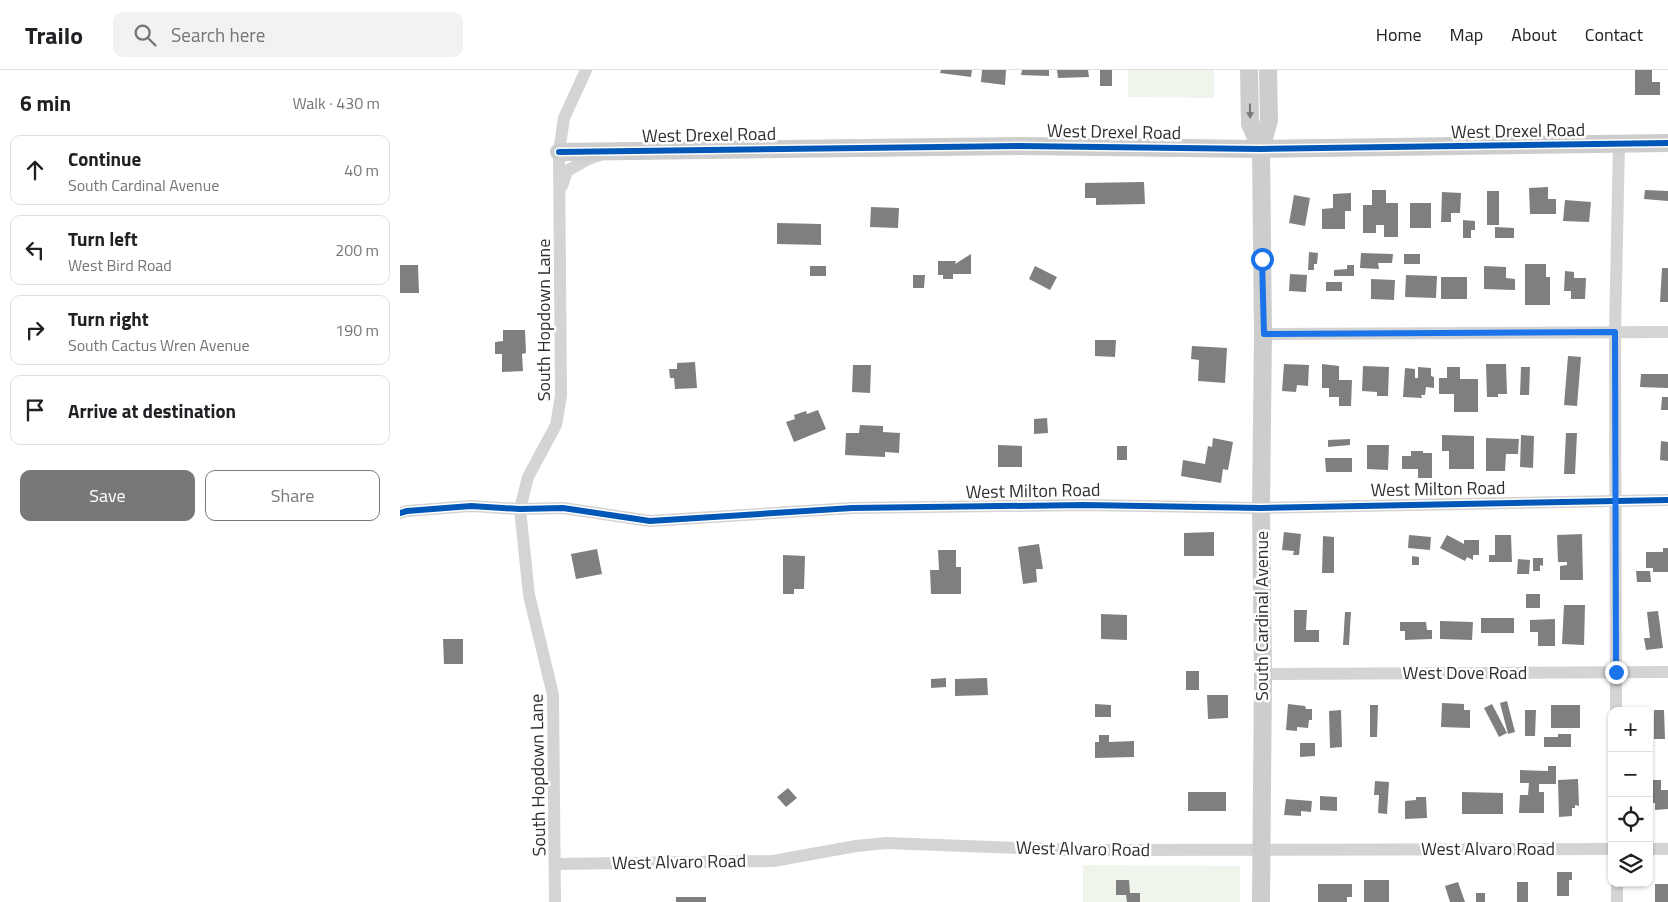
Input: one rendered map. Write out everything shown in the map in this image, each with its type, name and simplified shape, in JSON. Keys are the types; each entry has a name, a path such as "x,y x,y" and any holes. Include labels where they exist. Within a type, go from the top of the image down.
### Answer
{"street":[{"name":"South Hopdown Lane","path":"555,902 553,695 529,595 520,509 528,477 556,425 561,396 559,152 564,118 586,70"},
{"name":"South Cardinal Avenue","path":"1249,70 1250,124 1261,149"},
{"name":"South Cardinal Avenue","path":"1261,902 1263,674 1261,508 1264,334 1261,149 1269,120 1268,70"},
{"name":"West Drexel Road","path":"559,152 1018,146 1261,149 1668,143"},
{"path":"1616,707 1615,332 1619,144"},
{"path":"560,193 567,171 588,159 610,151"},
{"path":"1264,334 1668,332"},
{"name":"West Milton Road","path":"400,514 407,511 471,506 520,509 563,508 650,521 852,508 1084,504 1261,508 1668,500"},
{"name":"West Dove Road","path":"1263,674 1668,672"},
{"name":"West Alvaro Road","path":"555,864 774,861 856,846 886,844 1074,850 1608,849"},
{"path":"1653,849 1668,849"},
{"path":"1617,887 1617,902"}],"shaded area":[{"path":"1128,70 1214,70 1214,98 1128,97"},
{"path":"1083,865 1240,866 1240,902 1083,902"}],"building":[{"path":"941,70 972,70 971,77 940,73"},
{"path":"982,70 1006,70 1005,85 981,82"},
{"path":"1022,70 1049,70 1049,76 1021,75"},
{"path":"1057,70 1088,70 1089,77 1058,78"},
{"path":"1100,70 1112,70 1112,86 1100,86"},
{"path":"1635,70 1652,70 1652,82 1660,82 1660,95 1635,95"},
{"path":"1144,182 1145,204 1096,205 1096,198 1085,198 1085,183"},
{"path":"1548,187 1548,199 1556,199 1556,214 1530,214 1529,188"},
{"path":"1372,190 1386,190 1386,203 1398,203 1398,237 1384,237 1384,225 1376,225 1376,233 1363,233 1363,205 1372,205"},
{"path":"1645,190 1668,191 1668,201 1644,199"},
{"path":"1487,191 1499,191 1499,225 1487,225"},
{"path":"1442,192 1461,193 1460,213 1451,213 1451,222 1441,222"},
{"path":"1351,193 1351,211 1345,211 1345,229 1322,229 1322,209 1333,208 1333,194"},
{"path":"1294,195 1310,198 1305,226 1289,223"},
{"path":"1565,200 1591,202 1589,222 1563,221"},
{"path":"1410,203 1431,203 1431,228 1410,228"},
{"path":"871,207 899,208 898,228 870,227"},
{"path":"1463,220 1475,221 1475,230 1471,230 1471,238 1463,238"},
{"path":"777,223 821,224 821,245 777,244"},
{"path":"1495,227 1514,228 1514,238 1495,238"},
{"path":"1309,252 1318,253 1317,264 1314,264 1314,270 1308,270"},
{"path":"1361,253 1393,254 1392,263 1378,263 1379,269 1360,268"},
{"path":"971,254 971,274 953,274 953,279 943,279 943,275 938,275 938,261 956,261 955,264"},
{"path":"1404,254 1420,254 1420,264 1404,264"},
{"path":"1525,264 1546,264 1546,277 1550,277 1550,305 1525,305"},
{"path":"400,265 418,265 419,293 400,293"},
{"path":"1347,265 1354,265 1354,276 1334,276 1334,270 1347,269"},
{"path":"810,266 826,266 826,276 810,276"},
{"path":"1035,266 1057,277 1050,290 1029,279"},
{"path":"1484,266 1506,267 1506,278 1515,279 1515,290 1484,289"},
{"path":"1662,268 1668,268 1668,302 1660,302"},
{"path":"1565,271 1574,272 1574,278 1586,278 1585,299 1571,299 1571,291 1564,291"},
{"path":"1290,274 1307,275 1306,292 1289,291"},
{"path":"913,275 925,275 924,288 913,288"},
{"path":"1406,275 1437,276 1436,298 1405,297"},
{"path":"1441,277 1467,277 1467,299 1441,299"},
{"path":"1371,279 1395,280 1394,300 1371,299"},
{"path":"1326,282 1342,282 1342,291 1326,291"},
{"path":"503,330 525,330 526,353 522,354 523,371 502,372 502,354 495,354 495,342 503,341"},
{"path":"1095,340 1116,340 1115,357 1095,356"},
{"path":"1192,346 1227,348 1225,383 1198,381 1199,360 1191,359"},
{"path":"1568,356 1581,357 1577,406 1564,405"},
{"path":"695,362 697,388 675,389 674,378 670,378 669,369 677,369 677,363"},
{"path":"1284,364 1309,365 1308,386 1297,385 1296,392 1282,391"},
{"path":"1322,364 1339,366 1339,380 1352,380 1351,406 1339,406 1339,397 1329,397 1329,388 1322,388"},
{"path":"1486,364 1506,364 1507,394 1498,394 1498,397 1487,397"},
{"path":"853,365 871,365 870,393 852,392"},
{"path":"1363,366 1389,367 1388,396 1377,396 1377,392 1362,391"},
{"path":"1418,367 1431,368 1431,376 1434,377 1434,388 1426,387 1425,395 1421,395 1422,398 1403,397 1405,368 1415,369 1415,378 1418,378"},
{"path":"1447,367 1460,367 1460,379 1478,379 1478,412 1454,412 1454,394 1439,394 1439,378 1447,378"},
{"path":"1521,367 1530,367 1529,395 1520,395"},
{"path":"1641,374 1668,374 1668,388 1640,387"},
{"path":"1662,397 1668,397 1668,410 1661,410"},
{"path":"818,410 826,429 794,442 786,422 795,419 794,415 806,411 807,414"},
{"path":"1047,418 1048,433 1034,434 1034,419"},
{"path":"860,425 883,426 883,432 900,433 899,453 885,452 885,457 845,455 846,433 859,433"},
{"path":"1566,433 1577,433 1575,474 1564,474"},
{"path":"1442,435 1474,436 1474,469 1449,469 1449,451 1442,451"},
{"path":"1521,435 1534,436 1533,468 1520,467"},
{"path":"1213,438 1233,442 1228,470 1223,469 1221,483 1181,476 1183,460 1205,464 1208,446 1212,447"},
{"path":"1486,438 1519,439 1518,454 1506,454 1505,471 1486,471"},
{"path":"1350,439 1350,445 1328,447 1328,440"},
{"path":"1661,441 1668,442 1668,461 1660,460"},
{"path":"998,445 1022,446 1022,467 998,467"},
{"path":"1367,445 1389,445 1388,470 1367,469"},
{"path":"1117,446 1127,446 1127,460 1117,460"},
{"path":"1411,451 1432,453 1432,478 1418,478 1418,469 1402,469 1402,456 1411,456"},
{"path":"1325,458 1352,458 1352,472 1326,472"},
{"path":"1214,532 1214,556 1184,556 1184,533"},
{"path":"1284,532 1301,534 1299,555 1293,555 1294,551 1282,550"},
{"path":"1582,534 1583,580 1560,580 1560,566 1567,565 1567,562 1558,562 1557,535"},
{"path":"1409,535 1431,537 1430,550 1408,548"},
{"path":"1447,535 1464,544 1464,540 1479,540 1479,555 1473,555 1473,560 1467,557 1465,561 1440,548"},
{"path":"1495,535 1511,535 1512,562 1489,562 1489,555 1495,555"},
{"path":"1323,536 1334,537 1334,573 1322,573"},
{"path":"1039,544 1043,569 1036,569 1037,582 1023,584 1018,547"},
{"path":"1663,548 1668,548 1668,572 1653,572 1653,568 1646,568 1646,552 1663,552"},
{"path":"597,549 602,574 576,579 571,554"},
{"path":"938,550 956,550 956,567 961,567 961,594 931,594 930,570 939,570"},
{"path":"783,555 805,556 804,589 794,589 794,594 783,594"},
{"path":"1412,556 1419,557 1419,565 1412,565"},
{"path":"1533,558 1543,558 1543,566 1540,565 1540,571 1533,571"},
{"path":"1518,559 1530,560 1529,574 1517,574"},
{"path":"1636,571 1650,571 1651,582 1637,582"},
{"path":"1526,594 1540,594 1540,608 1526,608"},
{"path":"1564,605 1585,605 1584,645 1562,644"},
{"path":"1294,610 1307,610 1306,630 1319,630 1319,642 1294,642"},
{"path":"1658,611 1663,648 1646,650 1644,638 1650,638 1647,612"},
{"path":"1345,612 1351,612 1349,645 1343,645"},
{"path":"1101,614 1127,615 1127,640 1101,639"},
{"path":"1481,618 1514,618 1514,633 1481,633"},
{"path":"1555,619 1555,646 1538,646 1538,632 1530,632 1530,620"},
{"path":"1440,621 1473,622 1472,640 1440,639"},
{"path":"1400,622 1426,622 1427,630 1432,630 1432,639 1405,640 1405,631 1400,631"},
{"path":"443,639 463,639 463,664 444,664"},
{"path":"1186,671 1199,671 1199,690 1186,690"},
{"path":"946,678 946,687 931,688 931,679"},
{"path":"987,678 988,695 955,696 955,679"},
{"path":"1207,695 1228,695 1228,718 1208,719"},
{"path":"1507,701 1515,732 1508,734 1500,703"},
{"path":"1442,703 1464,704 1464,710 1470,710 1470,728 1441,727"},
{"path":"1095,704 1111,705 1111,717 1095,717"},
{"path":"1288,704 1305,706 1306,709 1312,709 1312,720 1309,720 1308,728 1297,727 1297,731 1286,730"},
{"path":"1492,704 1507,733 1499,737 1484,708"},
{"path":"1370,705 1378,705 1377,737 1370,737"},
{"path":"1551,705 1580,705 1580,728 1551,728"},
{"path":"1341,710 1342,747 1330,748 1329,711"},
{"path":"1525,710 1536,710 1535,736 1525,736"},
{"path":"1654,710 1664,710 1665,739 1654,739"},
{"path":"1558,734 1571,734 1571,747 1544,747 1544,737 1558,737"},
{"path":"1099,735 1109,735 1109,742 1134,741 1134,757 1095,758 1095,742 1099,742"},
{"path":"1300,743 1315,743 1315,756 1300,757"},
{"path":"1548,766 1556,766 1556,784 1539,784 1539,792 1544,792 1544,813 1519,813 1520,795 1528,795 1529,783 1520,783 1520,770 1548,771"},
{"path":"1578,779 1579,806 1575,805 1575,808 1572,808 1572,816 1559,817 1558,780"},
{"path":"1653,780 1661,780 1661,790 1668,790 1668,809 1655,810 1655,803 1653,803"},
{"path":"1375,781 1389,782 1387,814 1378,813 1379,795 1374,795"},
{"path":"788,788 797,798 786,807 777,797"},
{"path":"1188,792 1226,792 1226,811 1188,811"},
{"path":"1462,792 1503,793 1503,814 1462,814"},
{"path":"1320,796 1337,797 1337,811 1320,810"},
{"path":"1416,797 1426,797 1427,818 1405,819 1405,801 1416,800"},
{"path":"1286,799 1312,801 1311,812 1301,811 1301,816 1284,815"},
{"path":"1557,872 1572,872 1572,880 1569,880 1569,896 1557,896"},
{"path":"1116,880 1129,880 1130,893 1140,893 1140,902 1127,902 1126,895 1116,895"},
{"path":"1364,880 1389,880 1389,902 1364,902"},
{"path":"1458,882 1465,902 1450,902 1445,886"},
{"path":"1517,882 1528,882 1528,902 1517,902"},
{"path":"1318,884 1352,884 1352,897 1347,897 1347,902 1318,902"},
{"path":"1655,884 1668,884 1668,902 1655,902"},
{"path":"1476,893 1485,893 1485,902 1476,902"},
{"path":"676,897 706,897 706,902 676,902"}],"cycle path":[{"path":"559,152 1019,146 1261,149 1668,143"},
{"path":"400,513 471,506 520,509 563,508 650,521 852,508 1084,505 1261,508 1668,500"}],"route":[{"path":"1262,259 1264,334 1615,332 1616,672"}]}
